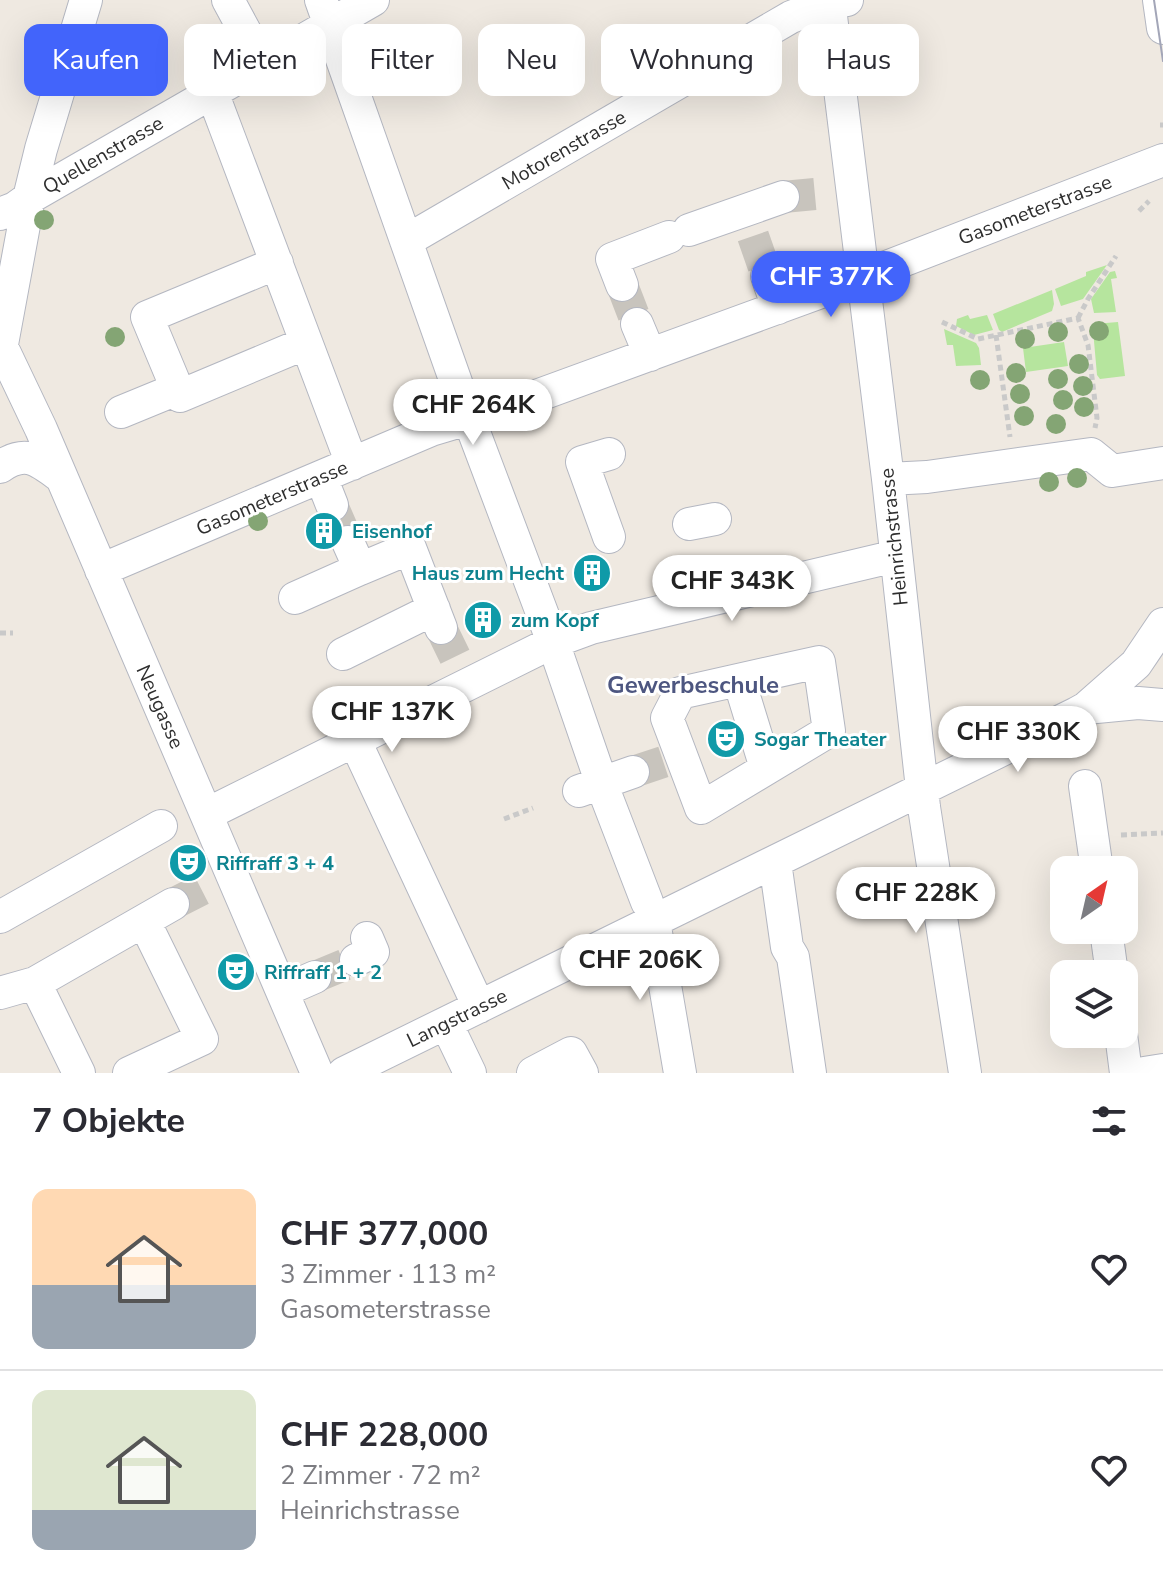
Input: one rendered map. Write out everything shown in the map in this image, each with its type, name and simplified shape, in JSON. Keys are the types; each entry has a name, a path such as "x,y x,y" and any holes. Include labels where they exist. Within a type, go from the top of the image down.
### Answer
{"street":[{"path":"1,348 29,198 86,0"},
{"path":"228,0 241,24"},
{"name":"Quellenstrasse","path":"325,12 373,0"},
{"path":"1159,0 1163,28"},
{"name":"Heinrichstrasse","path":"836,1 838,191 864,276 922,790 965,1073"},
{"name":"Motorenstrasse","path":"406,241 791,17 836,1"},
{"path":"325,12 469,419 553,642 595,789 651,912 680,1073"},
{"name":"Quellenstrasse","path":"0,214 205,96"},
{"path":"214,96 352,464"},
{"name":"Gasometerstrasse","path":"101,570 326,491 352,464 431,430 778,308 1163,160"},
{"path":"622,285 612,259 679,233 748,224 783,197"},
{"path":"211,278 272,252"},
{"path":"272,252 147,317 180,396 306,343"},
{"path":"767,276 778,308"},
{"path":"637,324 650,355"},
{"name":"Neugasse","path":"1,348 41,429 207,814 222,878 283,991 317,1073"},
{"path":"121,412 177,389"},
{"path":"609,454 582,462 609,537"},
{"path":"888,479 927,477 1091,454 1112,471 1163,463"},
{"path":"0,467 12,459 27,457 42,463 61,477"},
{"path":"295,598 354,556 410,548 437,618 343,654"},
{"path":"207,814 355,741 463,674 591,628 896,556"},
{"path":"1086,708 1136,664 1163,624"},
{"path":"819,662 829,731 701,808 675,758 667,718 680,693 739,680 819,662"},
{"path":"739,680 766,768"},
{"path":"1086,708 1138,703 1163,705"},
{"name":"Langstrasse","path":"344,1073 479,1007 651,912 775,862 1086,708"},
{"path":"355,741 479,1007"},
{"path":"595,789 633,772"},
{"path":"1085,786 1095,856"},
{"path":"0,917 161,826"},
{"path":"775,862 810,1073"},
{"path":"0,993 35,983 173,904"},
{"path":"129,1073 202,1039 144,921"},
{"path":"283,991 315,977"},
{"path":"35,983 79,1073"},
{"path":"446,1023 470,1073"},
{"path":"1123,1048 1126,1073"},
{"path":"533,1073 571,1053 582,1073"},
{"path":"1144,1073 1163,1070"}],"path":[{"path":"1139,211 1149,201"},
{"path":"1091,454 1097,418 1095,394 1088,345 1078,318 1116,256"},
{"path":"942,322 978,339 1078,318"},
{"path":"996,335 1014,465"},
{"path":"0,633 13,633"},
{"path":"504,819 533,808"},
{"path":"1108,835 1163,833"}],"green space":[{"path":"1107,265 1083,299 1061,306 1055,289 1086,276 1086,272"},
{"path":"1115,271 1117,278 1111,279 1116,312 1094,313 1091,299 1110,272"},
{"path":"1052,290 1052,311 1002,332 999,330 993,314"},
{"path":"968,315 970,319 987,315 993,330 974,335 956,326 957,319"},
{"path":"1118,322 1125,376 1100,379 1097,375 1094,324"},
{"path":"944,329 976,343 981,365 956,366 953,345 947,345"},
{"path":"1064,342 1068,366 1026,372 1023,348"}],"tunnel":[{"path":"783,197 825,193"},
{"path":"753,236 767,276"},
{"path":"622,285 637,324"},
{"path":"332,505 348,542"},
{"path":"441,628 458,663"},
{"path":"633,772 669,760"},
{"path":"173,904 212,884"},
{"path":"315,977 356,960"}],"tram line":[{"path":"1154,0 1163,61"}],"place":[{"name":"Eisenhof","path":"324,531"},
{"name":"Haus zum Hecht","path":"592,573"},
{"name":"zum Kopf","path":"483,620"},
{"name":"Sogar Theater","path":"726,739"},
{"name":"Riffraff 3 + 4","path":"188,863"},
{"name":"Riffraff 1 + 2","path":"236,972"}],"district":[{"name":"Gewerbeschule","path":"693,685"}]}
